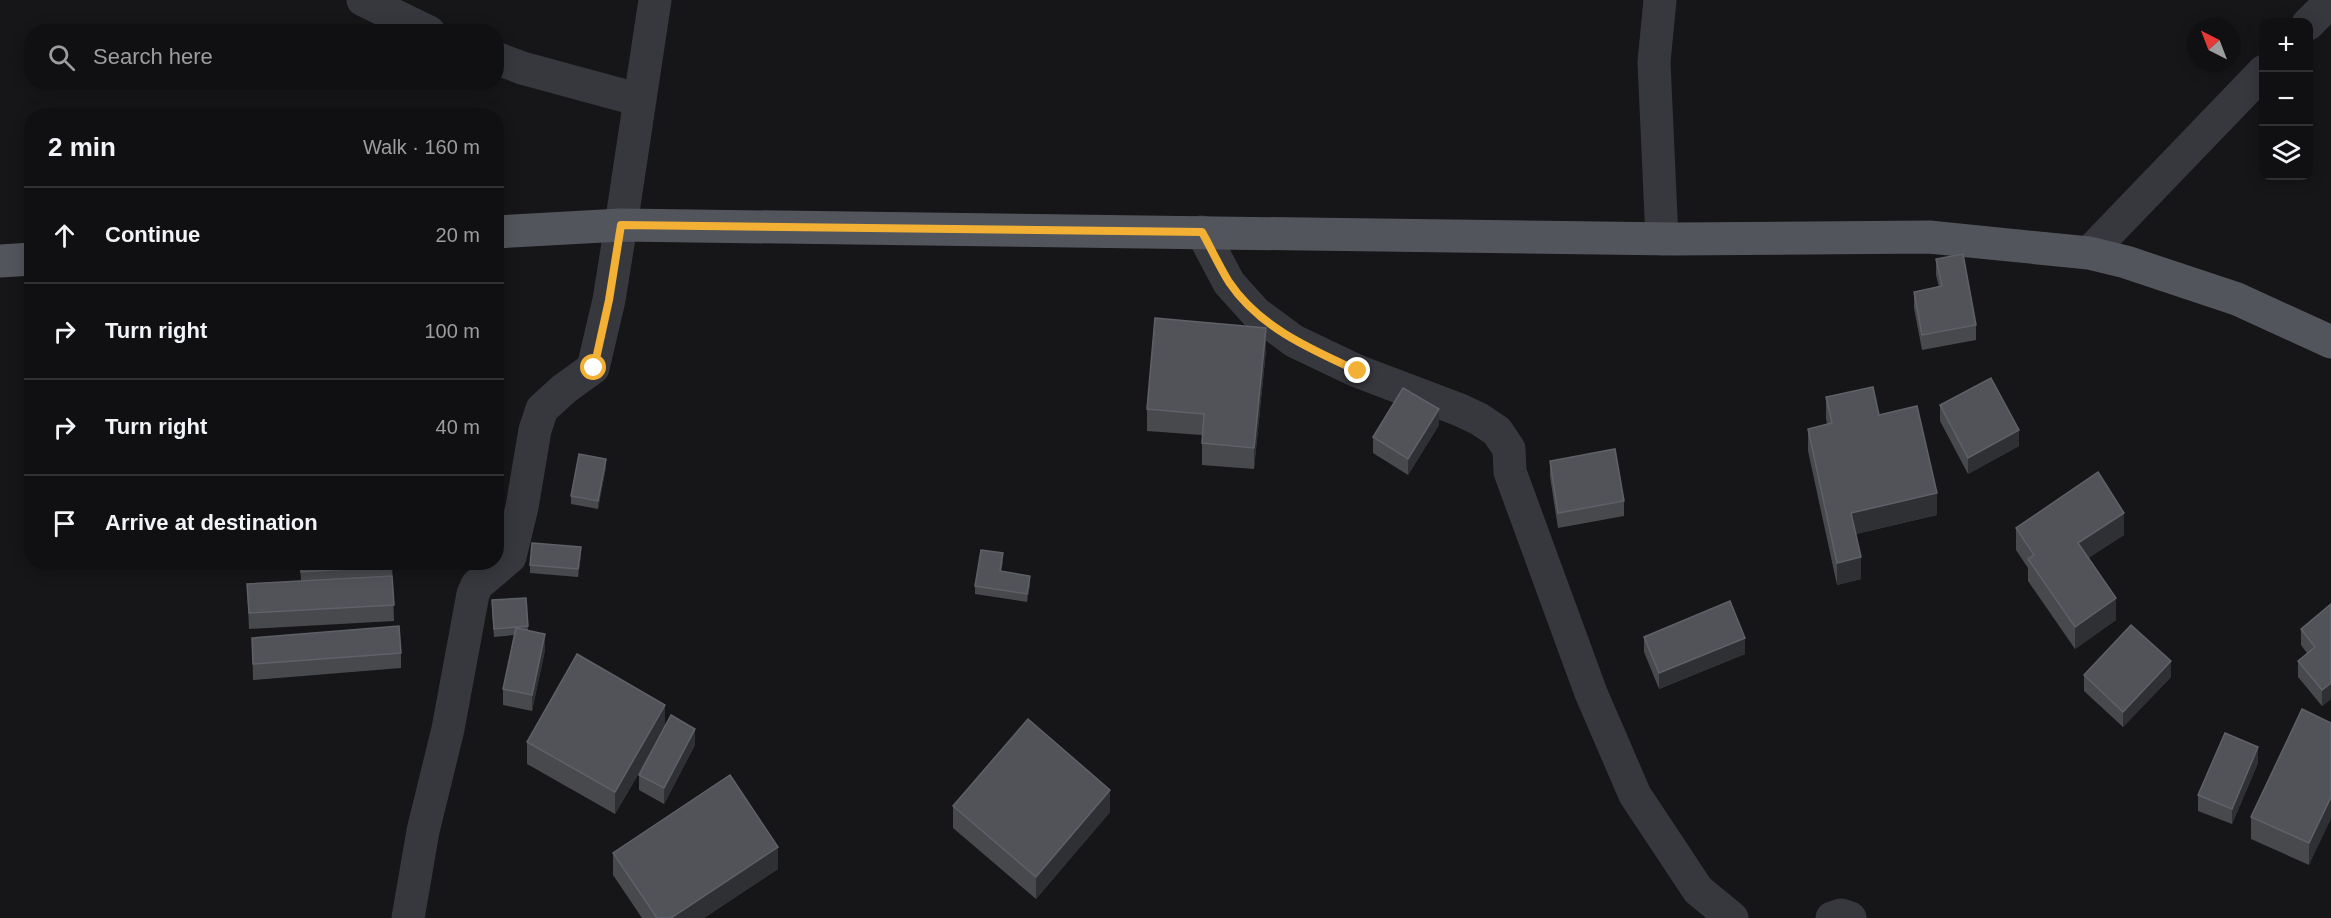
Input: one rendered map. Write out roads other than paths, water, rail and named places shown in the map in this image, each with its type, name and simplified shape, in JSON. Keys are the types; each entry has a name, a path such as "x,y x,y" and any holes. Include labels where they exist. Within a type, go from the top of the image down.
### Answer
{"main road":[{"path":"504,232 621,225 1662,238 1929,237 2089,253 2126,262 2237,299 2331,342"},
{"path":"0,261 24,260"}],"street":[{"path":"363,0 412,24"},
{"path":"504,562 510,557 522,507 533,440 542,409 564,389 594,368 609,300 655,0"},
{"path":"1660,0 1654,62 1662,238"},
{"path":"2313,19 2331,1"},
{"path":"504,61 640,100"},
{"path":"2089,253 2263,72"},
{"path":"1202,232 1229,283 1256,313 1294,341 1358,371 1460,410 1497,431 1509,448 1510,472 1591,693 1635,795 1698,890 1732,918"},
{"path":"408,918 423,831 448,729 473,594 477,585 495,570"},
{"path":"1832,918 1841,915 1850,918"}]}
